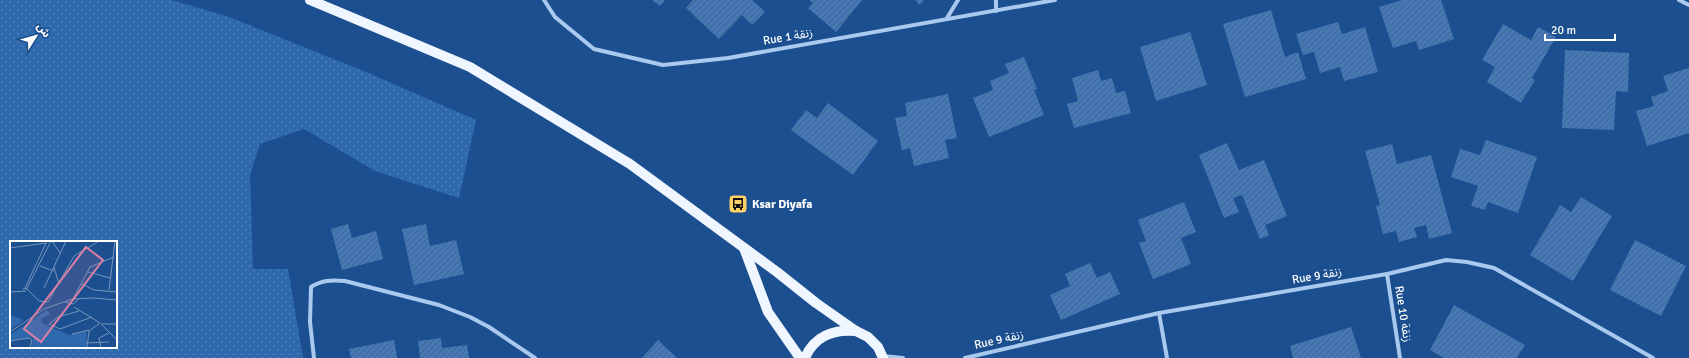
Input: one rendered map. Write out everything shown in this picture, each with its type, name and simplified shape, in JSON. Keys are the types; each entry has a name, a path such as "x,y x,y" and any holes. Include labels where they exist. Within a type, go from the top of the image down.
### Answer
{"main road":[{"path":"310,0 470,67 630,164 856,331 868,337 878,347 883,357"},
{"path":"744,248 768,312 800,358"},
{"path":"806,358 808,350 817,340 825,335 844,330 856,331"}],"street":[{"name":"Rue 1 زنقة","path":"544,0 555,17 594,49 663,65 728,58 1055,0"},
{"path":"947,18 958,0"},
{"path":"996,0 996,11"},
{"path":"1679,0 1689,5"},
{"name":"Rue 9 زنقة","path":"965,358 1159,314 1387,274 1446,260 1467,262 1494,268 1653,358"},
{"name":"Rue 10 زنقة","path":"1387,274 1400,358"},
{"path":"314,358 310,322 311,287 320,281 331,280 345,282 439,305 489,327 535,358"},
{"path":"1159,314 1167,358"},
{"path":"883,357 903,358"}],"shaded area":[{"path":"0,0 172,0 229,17 366,72 476,120 459,198 375,171 304,129 260,144 250,175 253,269 288,269 303,358 0,358"}],"building":[{"path":"652,0 665,0 660,6"},
{"path":"693,0 752,0 765,12 752,25 742,15 719,39 686,8"},
{"path":"809,0 862,0 836,32 808,8 813,3"},
{"path":"915,0 924,0 920,5"},
{"path":"1402,0 1441,0 1454,39 1419,50 1416,41 1393,48 1379,7"},
{"path":"1271,10 1285,57 1298,52 1306,79 1245,97 1223,24"},
{"path":"1338,22 1342,34 1365,27 1378,72 1344,81 1340,67 1320,73 1314,52 1303,55 1296,34"},
{"path":"1503,24 1531,40 1538,27 1556,37 1532,78 1535,80 1521,103 1487,82 1495,67 1482,60"},
{"path":"1190,32 1207,85 1156,101 1140,47"},
{"path":"1565,50 1629,53 1628,92 1616,91 1614,130 1562,128"},
{"path":"1024,57 1037,89 1034,90 1044,115 989,137 973,98 993,90 990,81 1009,73 1005,64"},
{"path":"1689,68 1689,133 1647,146 1636,111 1654,106 1651,97 1668,91 1663,76"},
{"path":"1098,70 1101,81 1112,78 1116,93 1125,91 1131,113 1074,128 1067,104 1078,101 1072,78"},
{"path":"948,94 957,138 945,140 949,158 914,166 910,148 902,150 895,118 907,116 905,103"},
{"path":"828,103 878,141 853,175 791,130 806,110 817,118"},
{"path":"1486,140 1537,157 1518,213 1488,202 1485,210 1471,206 1478,186 1451,177 1460,149 1480,155"},
{"path":"1227,143 1239,170 1264,160 1287,216 1265,225 1269,235 1260,239 1242,195 1233,198 1239,212 1224,218 1199,155"},
{"path":"1392,144 1397,164 1431,155 1452,233 1429,239 1426,225 1414,228 1417,237 1399,242 1396,231 1383,234 1376,206 1380,205 1365,151"},
{"path":"1581,197 1612,216 1573,281 1530,255 1560,205 1571,212"},
{"path":"1184,202 1196,232 1181,238 1191,264 1153,279 1139,243 1146,241 1138,220"},
{"path":"348,224 352,238 376,231 383,259 342,270 331,229"},
{"path":"426,224 430,246 456,240 464,274 414,285 402,229"},
{"path":"1635,240 1686,266 1661,316 1610,290"},
{"path":"1090,263 1097,278 1110,272 1120,294 1061,320 1050,295 1070,286 1065,274"},
{"path":"1454,305 1525,345 1517,358 1444,358 1430,350"},
{"path":"1351,327 1361,358 1293,358 1290,346"},
{"path":"441,338 442,348 467,345 469,358 420,358 418,341"},
{"path":"394,340 397,358 351,358 349,349"},
{"path":"658,340 677,358 642,358"}],"place":[{"name":"Ksar Diyafa","path":"738,204"}]}
